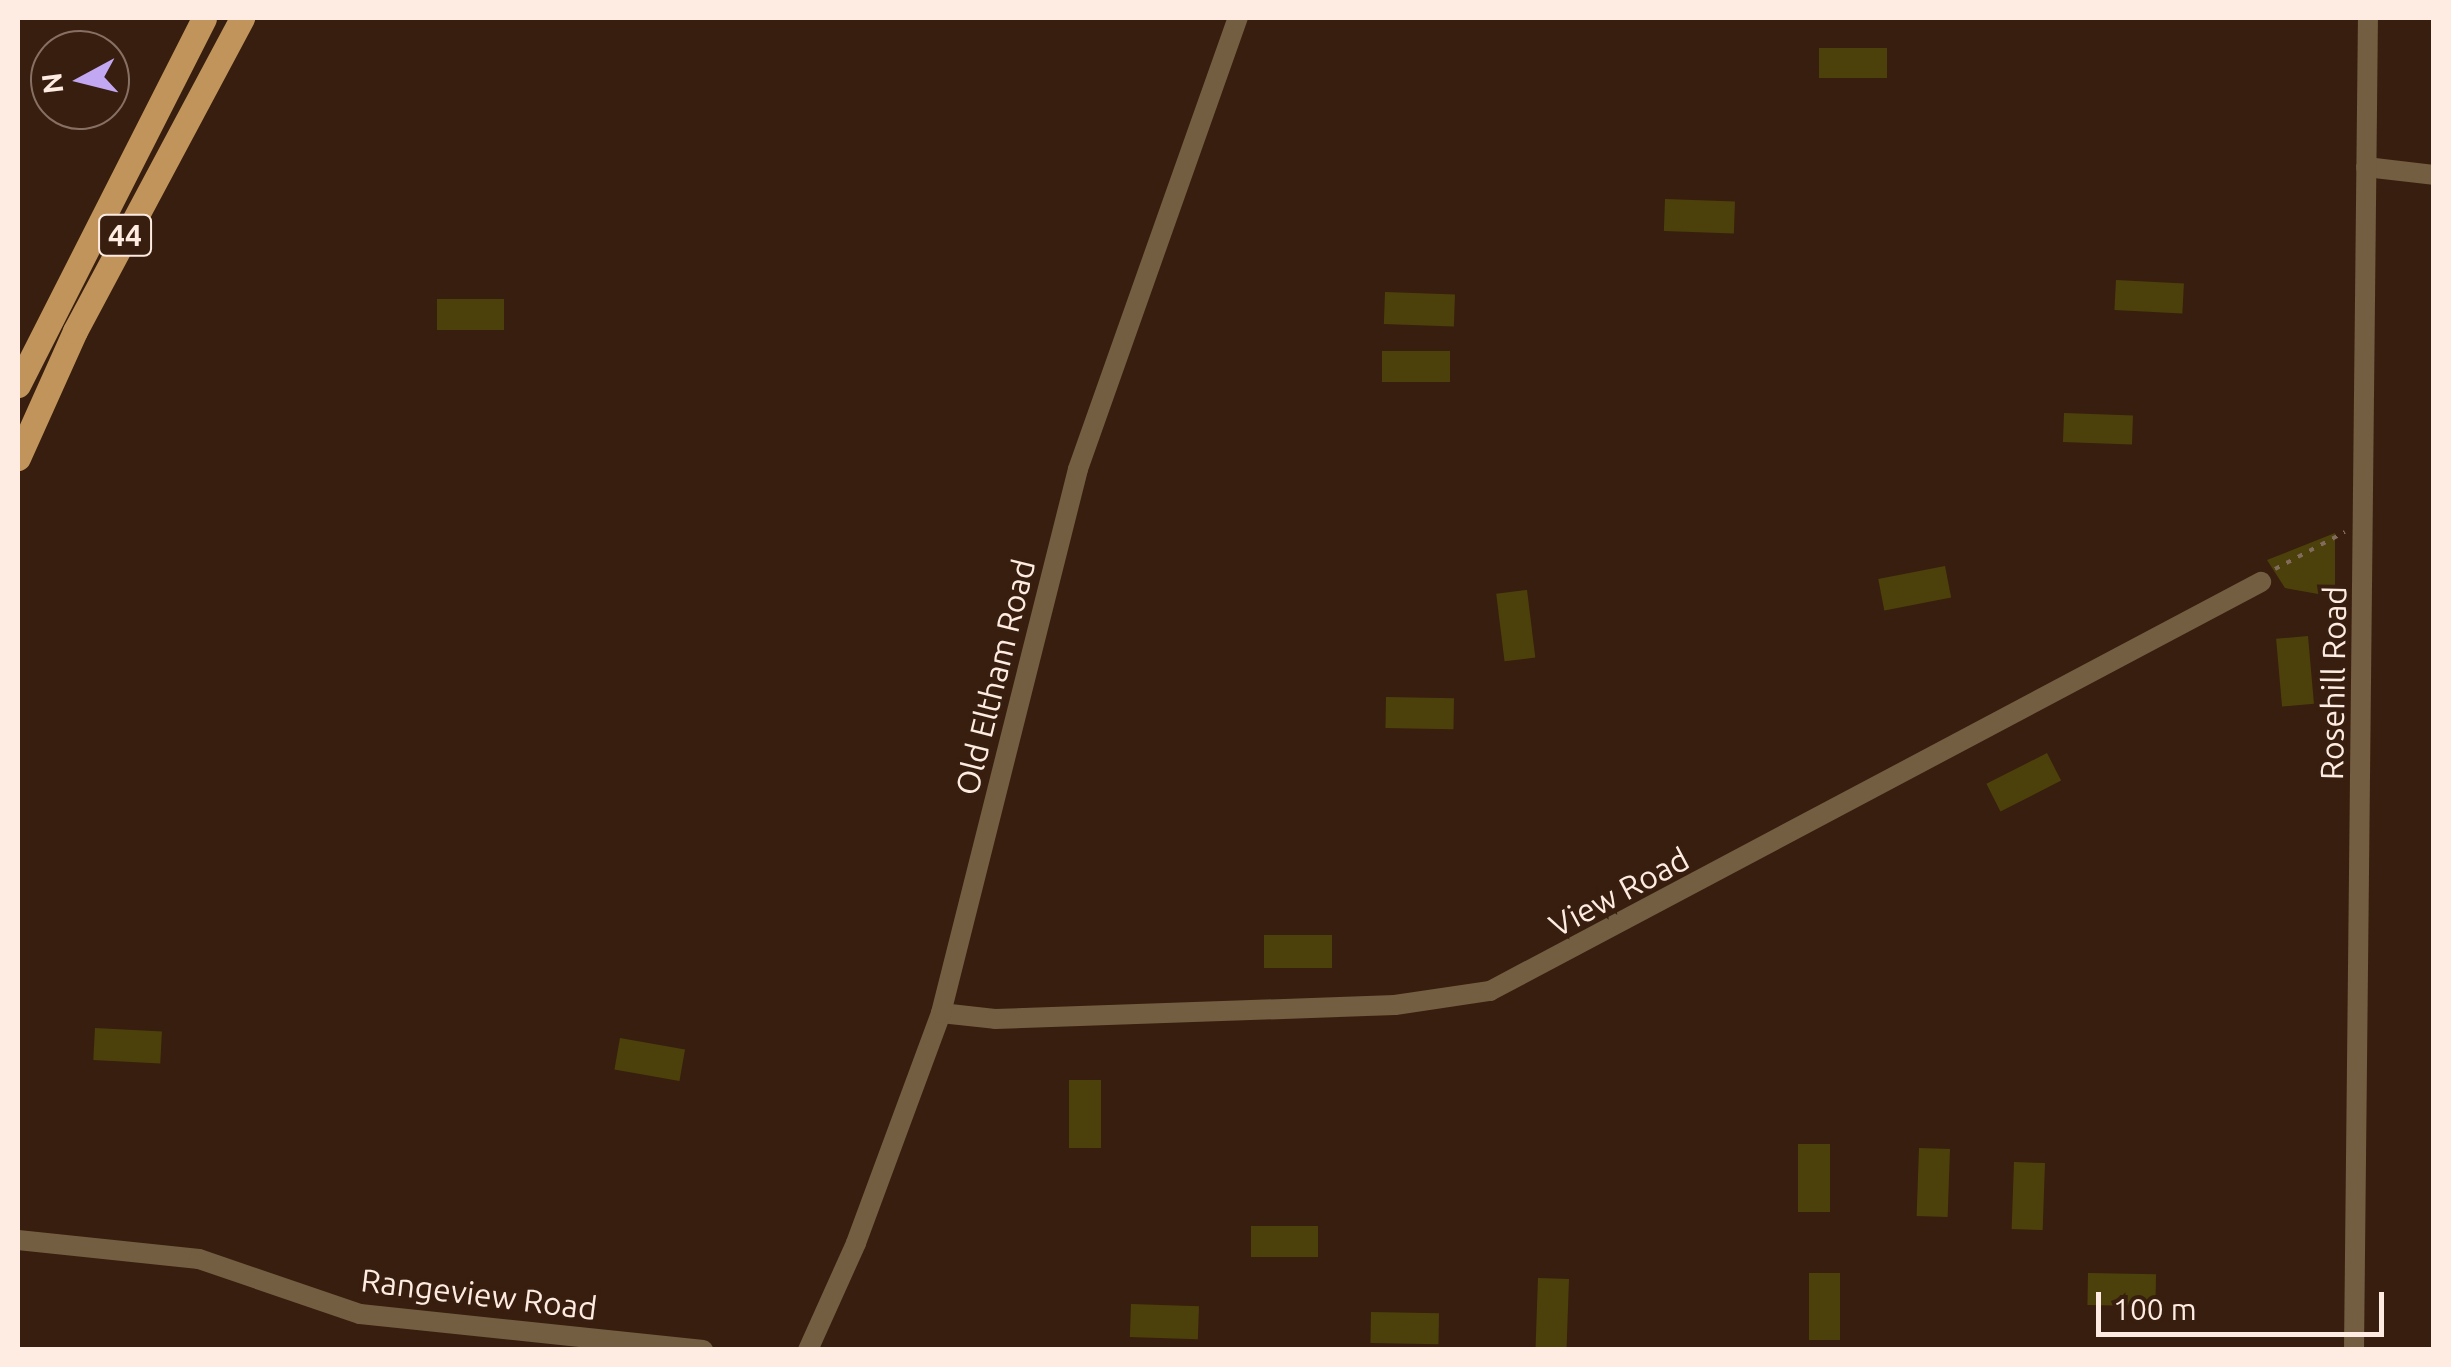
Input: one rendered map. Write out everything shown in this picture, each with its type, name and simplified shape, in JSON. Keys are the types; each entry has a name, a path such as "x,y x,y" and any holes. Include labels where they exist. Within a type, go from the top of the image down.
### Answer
{"main road":[{"name":"44","path":"18,385 204,18"},
{"name":"44","path":"18,458 75,331 242,18"}],"street":[{"name":"Old Eltham Road","path":"808,1350 856,1243 940,1013 1078,469 1238,18"},
{"name":"Rosehill Road","path":"2354,1350 2368,18"},
{"path":"2366,166 2434,176"},
{"name":"View Road","path":"940,1013 995,1019 1395,1005 1490,992 2261,582"},
{"name":"Rangeview Road","path":"18,1240 200,1259 360,1314 703,1350"}],"path":[{"path":"2261,582 2335,533 2365,528"}],"shaded area":[{"path":"1819,48 1887,48 1887,78 1819,78"},
{"path":"1665,199 1735,201 1734,233 1664,231"},
{"path":"2116,280 2184,284 2182,314 2114,310"},
{"path":"1385,292 1455,294 1454,326 1384,324"},
{"path":"437,299 504,299 504,330 437,330"},
{"path":"1382,351 1450,351 1450,382 1382,382"},
{"path":"2064,413 2133,415 2132,444 2063,442"},
{"path":"2335,533 2335,597 2285,588 2267,560"},
{"path":"1945,566 1951,597 1884,610 1878,579"},
{"path":"1527,590 1535,657 1505,661 1496,594"},
{"path":"2308,636 2314,704 2282,707 2276,639"},
{"path":"1386,697 1454,698 1453,729 1385,728"},
{"path":"2047,753 2061,781 2000,811 1986,784"},
{"path":"1264,935 1332,935 1332,968 1264,968"},
{"path":"95,1028 162,1032 160,1063 93,1060"},
{"path":"620,1038 685,1049 679,1081 614,1070"},
{"path":"1069,1080 1101,1080 1101,1148 1069,1148"},
{"path":"1798,1144 1830,1144 1830,1212 1798,1212"},
{"path":"1919,1148 1950,1149 1948,1217 1917,1216"},
{"path":"2014,1162 2045,1163 2043,1230 2012,1229"},
{"path":"1251,1226 1318,1226 1318,1257 1251,1257"},
{"path":"1809,1273 1840,1273 1840,1340 1809,1340"},
{"path":"2088,1273 2156,1274 2155,1306 2087,1305"},
{"path":"1538,1278 1569,1279 1567,1348 1536,1347"},
{"path":"1131,1304 1199,1306 1198,1339 1130,1337"},
{"path":"1371,1312 1439,1313 1438,1344 1370,1343"}]}
